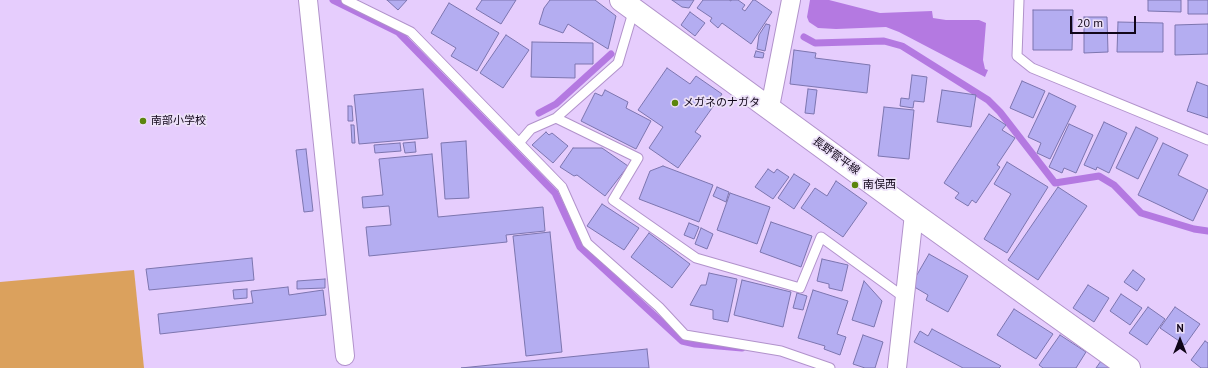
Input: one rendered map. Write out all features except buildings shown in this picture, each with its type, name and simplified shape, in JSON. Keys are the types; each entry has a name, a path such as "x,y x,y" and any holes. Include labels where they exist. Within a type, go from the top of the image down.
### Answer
{"main road":[{"name":"長野菅平線","path":"628,4 914,214 1129,368"}],"street":[{"path":"308,0 345,356"},
{"path":"770,107 791,0"},
{"path":"897,368 914,214"}],"lane":[{"path":"346,0 411,32 562,186 587,242 659,307 685,335 781,351 830,368"},
{"path":"1019,0 1017,56 1032,68 1208,140"},
{"path":"519,143 531,129 556,118 618,63 628,4"},
{"path":"556,118 638,158 613,200 696,258 800,288 821,237 905,298"}],"shaded area":[{"path":"810,0 829,0 880,13 932,11 933,18 946,20 979,20 986,23 983,60 985,69 988,70 985,77 899,32 886,27 836,29 818,28 809,22 807,17"},
{"path":"134,270 144,368 0,368 0,282"}],"waterway":[{"path":"333,0 398,32 555,193 580,247 682,341 695,344 742,348"},
{"path":"804,37 815,43 884,41 902,46 988,100 1000,112 1055,183 1099,176 1114,185 1141,213 1194,229 1208,231"},
{"path":"539,113 556,104 611,54"}],"place":[{"name":"メガネのナガタ","path":"675,103"},
{"name":"南部小学校","path":"143,121"},
{"name":"南俣西","path":"855,185"}]}
